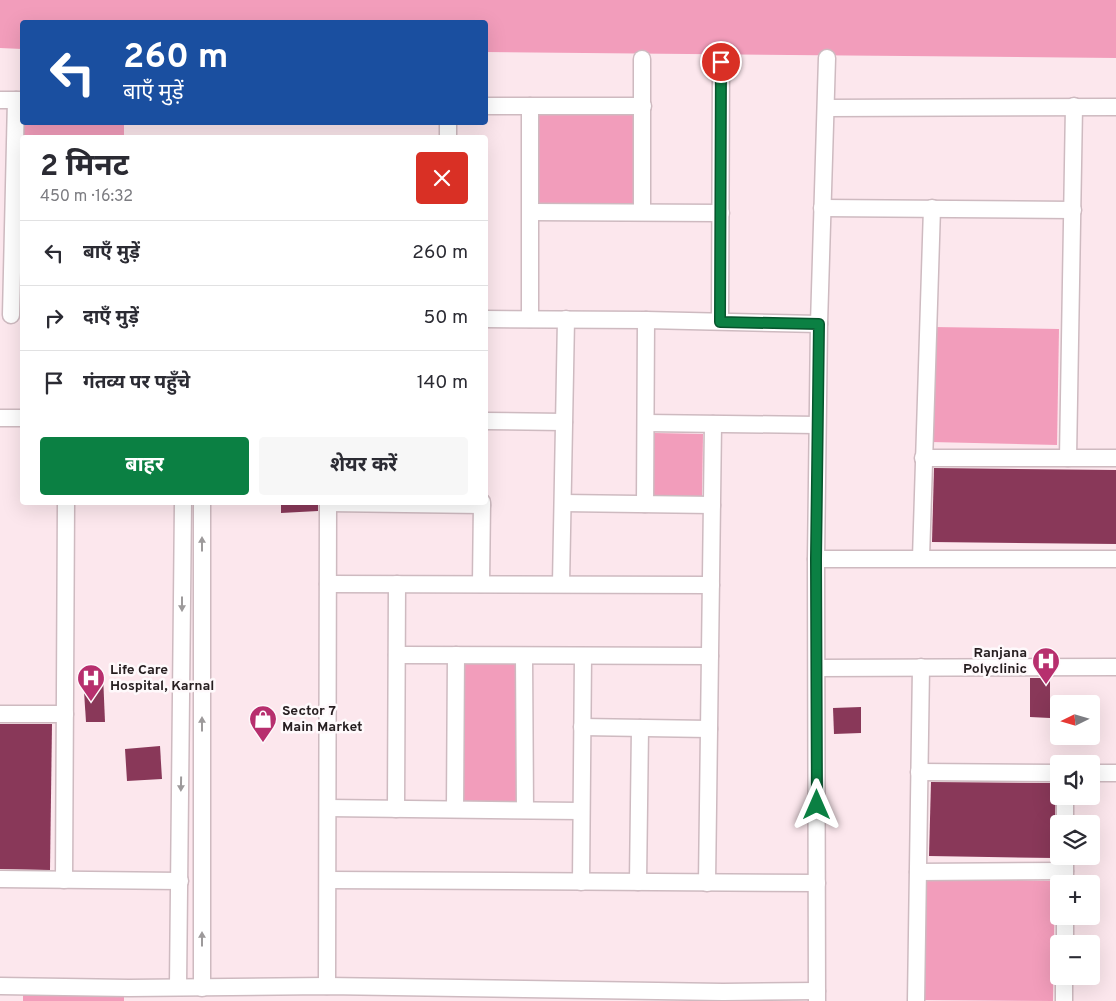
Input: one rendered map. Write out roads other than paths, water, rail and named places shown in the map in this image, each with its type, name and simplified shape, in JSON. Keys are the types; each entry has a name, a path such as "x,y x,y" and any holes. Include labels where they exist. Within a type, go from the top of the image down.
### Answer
{"street":[{"path":"10,991 129,994 178,987 327,986 406,994 817,996 816,559 819,324 827,58"},
{"path":"642,59 642,212"},
{"path":"720,322 721,62"},
{"path":"11,315 18,200 13,100"},
{"path":"488,106 642,106"},
{"path":"530,106 530,319"},
{"path":"1068,458 1074,106"},
{"path":"826,108 1116,107"},
{"path":"822,208 1073,210"},
{"path":"921,558 932,208"},
{"path":"531,212 721,213"},
{"path":"488,319 819,324"},
{"path":"561,584 566,319"},
{"path":"645,504 646,320"},
{"path":"0,418 20,418"},
{"path":"488,421 564,422"},
{"path":"646,424 818,425"},
{"path":"707,883 713,424"},
{"path":"923,458 1116,458"},
{"path":"562,503 712,505"},
{"path":"64,880 66,505"},
{"path":"178,987 183,505"},
{"path":"202,505 202,988"},
{"path":"327,986 328,505"},
{"path":"481,584 482,505"},
{"path":"816,559 1116,559"},
{"path":"182,578 202,579"},
{"path":"328,584 711,585"},
{"path":"396,809 398,584"},
{"path":"397,655 710,656"},
{"path":"455,809 456,655"},
{"path":"524,656 526,810"},
{"path":"580,882 583,656"},
{"path":"916,1001 921,667"},
{"path":"817,668 1116,668"},
{"path":"0,714 65,714"},
{"path":"582,727 709,729"},
{"path":"638,882 640,728"},
{"path":"181,757 202,757"},
{"path":"919,772 1050,773"},
{"path":"1100,773 1116,773"},
{"path":"328,808 581,811"},
{"path":"918,872 1065,870"},
{"path":"0,879 180,881"},
{"path":"328,880 817,883"},
{"path":"1064,985 1064,1001"}],"place":[{"name":"Ranjana Polyclinic","path":"1046,685"},
{"name":"Life Care Hospital, Karnal","path":"91,702"},
{"name":"Sector 7 Main Market","path":"263,743"}]}
